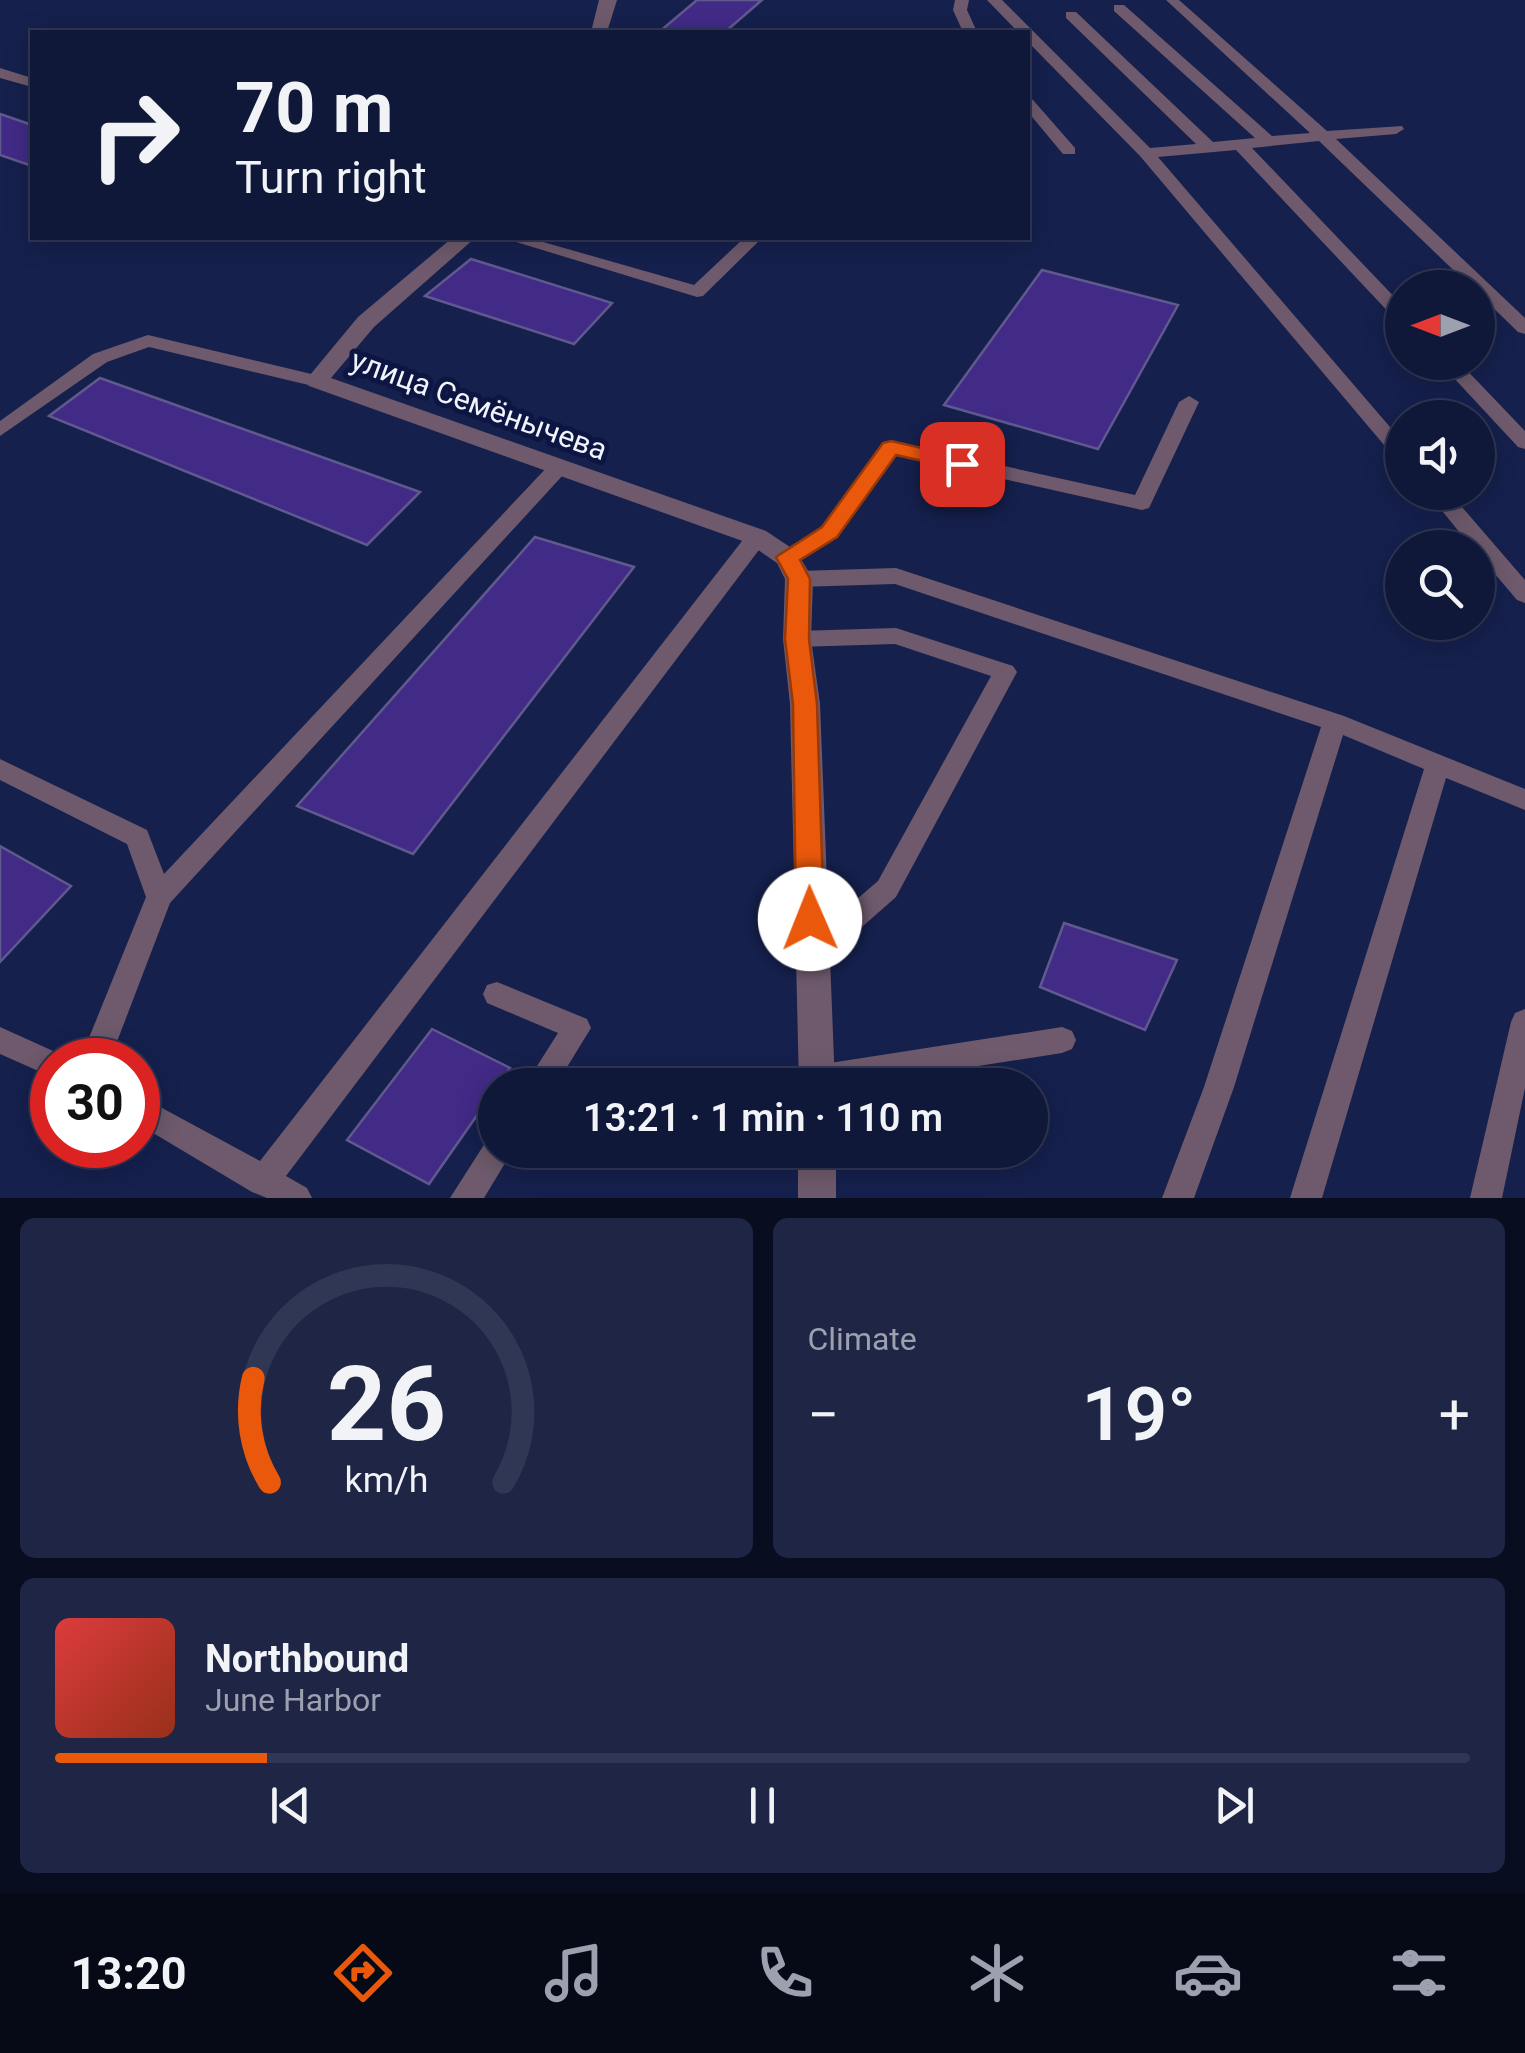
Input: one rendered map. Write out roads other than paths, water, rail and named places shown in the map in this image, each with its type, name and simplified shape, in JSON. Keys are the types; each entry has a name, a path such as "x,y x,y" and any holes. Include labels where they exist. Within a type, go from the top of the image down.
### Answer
{"street":[{"path":"599,30 608,0"},
{"name":"улица Семёнычева","path":"462,240 339,348 317,381 757,537 793,568"},
{"path":"793,568 805,704 816,1068"},
{"path":"817,1168 817,1198"}],"lane":[{"path":"962,0 960,10 969,30"},
{"path":"994,0 1024,30"},
{"path":"1172,1 1322,135 1525,328"},
{"path":"1120,8 1268,141"},
{"path":"1072,15 1209,148"},
{"path":"1030,36 1146,153 1385,433"},
{"path":"0,73 30,82"},
{"path":"1030,105 1068,151"},
{"path":"1146,153 1242,147 1396,129"},
{"path":"1242,147 1385,297"},
{"path":"548,242 697,292 751,240"},
{"path":"0,430 100,358 148,341 317,381"},
{"path":"1465,380 1525,443"},
{"path":"793,568 829,532 891,448 1142,503 1189,402"},
{"path":"104,1038 159,896 557,469"},
{"path":"1452,510 1525,596"},
{"path":"263,1182 757,537"},
{"path":"793,568 896,576 1335,722 1525,800"},
{"path":"797,639 896,636 1005,672 887,889 811,955"},
{"path":"1178,1198 1219,1087 1335,722"},
{"path":"1306,1198 1438,764"},
{"path":"0,769 138,837 159,896"},
{"path":"497,994 578,1028 551,1068"},
{"path":"1486,1198 1525,1022"},
{"path":"0,1040 30,1054"},
{"path":"895,1068 1062,1040"},
{"path":"160,1122 296,1198"},
{"path":"466,1198 486,1168"}]}
